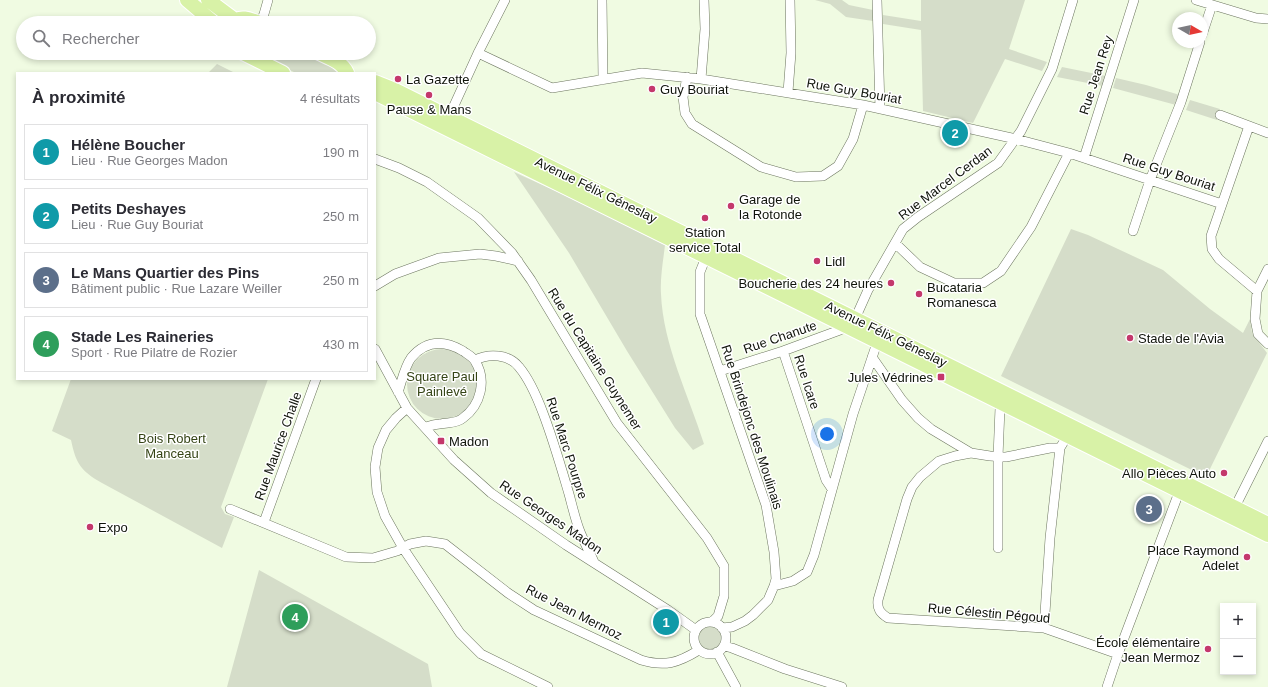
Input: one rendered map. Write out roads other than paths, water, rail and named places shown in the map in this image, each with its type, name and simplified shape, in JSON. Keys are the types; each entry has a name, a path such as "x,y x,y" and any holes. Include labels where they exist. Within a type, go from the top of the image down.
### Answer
{"main road":[{"path":"187,0 206,16"},
{"path":"208,0 227,16"},
{"path":"257,60 281,72"},
{"path":"334,60 340,63 347,72"},
{"name":"Avenue Félix Géneslay","path":"376,82 395,90 446,122"},
{"name":"Avenue Félix Géneslay","path":"376,93 446,122 1003,398 1066,437 1181,487 1233,512 1268,524"},
{"name":"Avenue Félix Géneslay","path":"1233,512 1268,535"}],"street":[{"path":"263,16 268,0"},
{"path":"446,122 478,53 505,0"},
{"path":"602,0 603,80"},
{"path":"702,79 705,29 704,0"},
{"path":"788,92 791,53 790,0"},
{"path":"876,0 880,109"},
{"name":"Rue Marcel Cerdan","path":"851,323 903,229 998,162 1016,139 1052,69 1073,0"},
{"name":"Rue Jean Rey","path":"1084,158 1134,0"},
{"path":"1196,0 1212,5 1225,4 1256,18 1268,19"},
{"path":"1208,17 1212,5"},
{"path":"1133,231 1150,180 1181,102 1198,48"},
{"name":"Rue Guy Bouriat","path":"478,53 552,88 642,74 702,79 863,105 1016,139 1069,153 1222,204"},
{"path":"687,77 683,97 685,114 692,124 761,167 796,177 823,176 838,166 853,139 863,105"},
{"path":"1220,115 1268,133"},
{"path":"1249,126 1211,236 1212,249 1219,259 1257,291"},
{"path":"895,242 920,267 954,283 983,283 1001,271 1032,226 1069,153"},
{"name":"Rue du Capitaine Guynemer","path":"376,159 399,168 427,182 466,209 478,218 504,244 518,261 617,423 706,538 724,566 724,596 718,616 712,622"},
{"name":"Rue Brindejonc des Moulinais","path":"708,252 700,272 700,314 766,505 774,552 776,579 768,600 753,615 745,621 732,627 722,628"},
{"path":"376,285 395,274 439,258 480,254 518,261"},
{"path":"1268,269 1257,291 1255,319 1258,334 1268,344"},
{"name":"Rue Chanute","path":"720,371 783,351 851,323"},
{"path":"774,586 793,581 807,572 814,555 827,512 853,414 879,337"},
{"path":"398,392 410,360 423,347 435,343 447,344 456,347 475,360 482,385 479,398 473,409 463,419 454,423 441,423 425,427"},
{"path":"376,351 407,408 386,430 378,448 375,467 377,492 385,516 403,548 460,633 482,654 548,687"},
{"name":"Rue Icare","path":"783,351 826,480 832,489"},
{"name":"Rue Marc Pourpre","path":"475,360 480,357 490,355 509,359 519,366 528,380 537,398 551,434 579,528 594,563"},
{"path":"872,357 902,400 918,418 931,429 971,453 1006,458 1050,448 1066,437"},
{"name":"Rue Maurice Challe","path":"264,522 316,380"},
{"path":"998,548 998,457 1000,408 1003,398"},
{"name":"Rue Georges Madon","path":"407,408 454,460 491,493 696,630"},
{"path":"1044,628 1050,538 1066,437"},
{"path":"1233,512 1268,440"},
{"name":"Rue Célestin Pégoud","path":"971,453 939,461 920,477 912,487 907,499 878,600 879,611 888,618 1044,628 1118,654"},
{"path":"1107,687 1181,487"},
{"name":"Rue Jean Mermoz","path":"230,509 346,557 373,558 397,552 410,544 426,541 445,544 508,593 534,610 641,660 655,664 671,663 689,656 699,650"},
{"path":"736,687 721,649 726,637 722,628 718,624 712,622 702,623 696,630 693,638 694,644 704,653 711,654 721,649 732,648 785,669 842,687"}],"place":[{"name":"La Gazette","path":"398,79"},
{"name":"Guy Bouriat","path":"652,89"},
{"name":"Pause & Mans","path":"429,95"},
{"name":"Petits Deshayes","path":"955,133"},
{"name":"Garage de la Rotonde","path":"731,206"},
{"name":"Station service Total","path":"705,218"},
{"name":"Lidl","path":"817,261"},
{"name":"Boucherie des 24 heures","path":"891,283"},
{"name":"Bucataria Romanesca","path":"919,294"},
{"name":"Stade de l'Avia","path":"1130,338"},
{"name":"Jules Védrines","path":"941,377"},
{"name":"Madon","path":"441,441"},
{"name":"Allo Pièces Auto","path":"1224,473"},
{"name":"Le Mans Quartier des Pins","path":"1149,509"},
{"name":"Expo","path":"90,527"},
{"name":"Place Raymond Adelet","path":"1247,557"},
{"name":"Stade Les Raineries","path":"295,617"},
{"name":"Hélène Boucher","path":"666,622"},
{"name":"École élémentaire Jean Mermoz","path":"1208,649"}],"park label":[{"name":"Square Paul Painlevé","path":"442,384"},
{"name":"Bois Robert Manceau","path":"172,446"}]}
